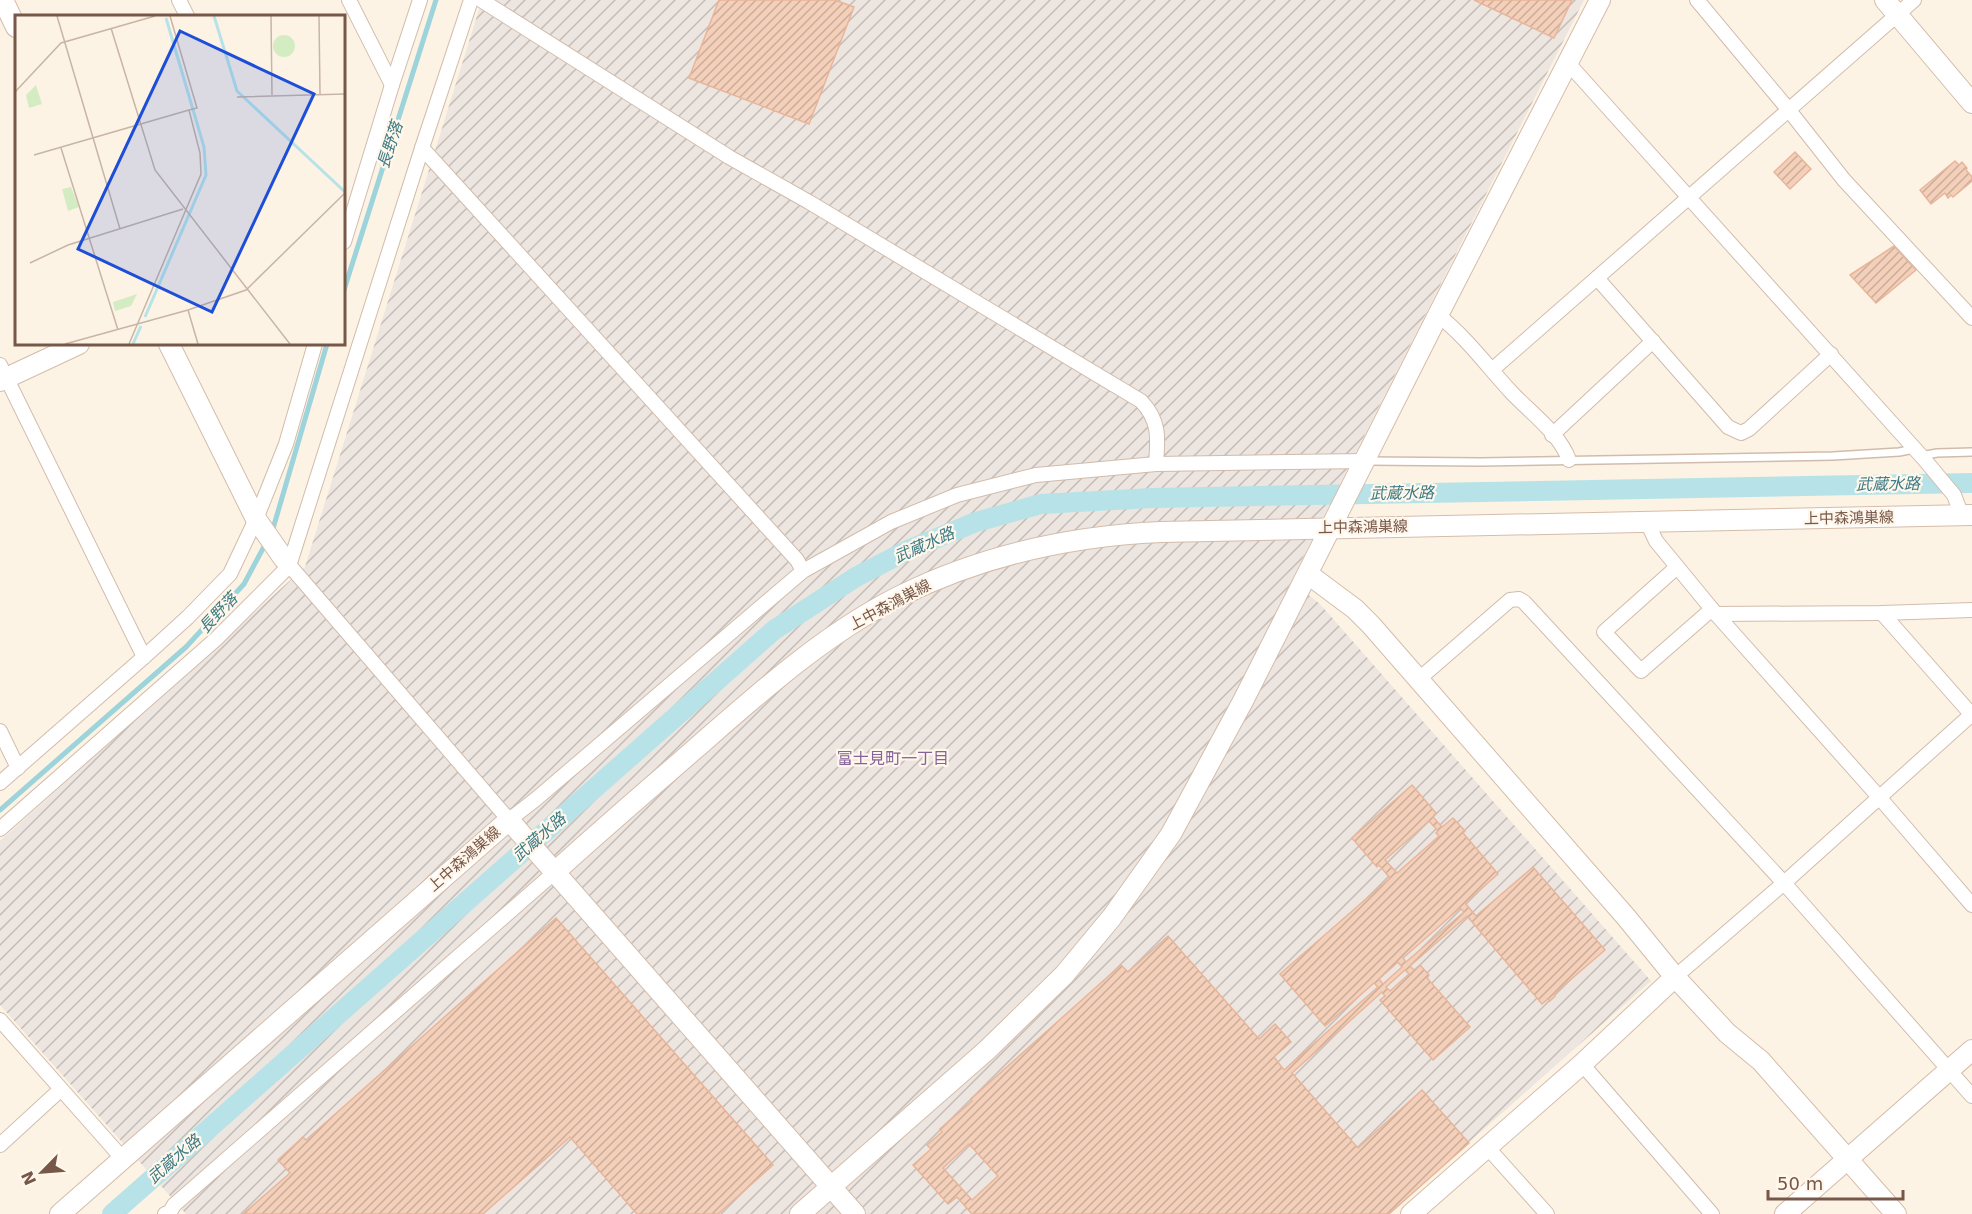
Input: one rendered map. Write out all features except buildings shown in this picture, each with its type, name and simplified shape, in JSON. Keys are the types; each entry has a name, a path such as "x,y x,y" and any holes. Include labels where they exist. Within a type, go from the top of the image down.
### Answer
{"street":[{"path":"3,0 15,25"},
{"path":"179,0 186,15"},
{"path":"349,0 392,85"},
{"path":"345,235 348,214 420,0"},
{"path":"0,829 216,639 286,563 471,0"},
{"path":"481,0 729,157 809,202 1141,401 1151,412 1156,426 1156,464"},
{"path":"800,1214 987,1050 1064,975 1112,917 1171,834 1193,797 1341,510 1438,315 1600,0"},
{"path":"1697,0 1844,180 1972,318"},
{"path":"1493,369 1788,109 1892,7 1914,0"},
{"path":"1892,7 1972,103"},
{"path":"1567,62 1920,454 1964,511"},
{"path":"422,148 797,560 803,571"},
{"path":"1597,278 1728,427 1741,433 1749,429 1831,354"},
{"path":"1438,315 1459,332 1510,391 1564,447 1569,460"},
{"path":"1552,435 1653,341"},
{"path":"77,345 2,375 144,657"},
{"path":"169,345 258,524 286,563 514,826 546,791 803,571 891,522 957,495 1036,475 1156,464 1362,469"},
{"path":"0,783 188,617 230,573 258,524 286,444 315,345"},
{"name":"上中森鴻巣線","path":"60,1214 514,826 550,866 790,669 854,623 887,603 959,571 1009,554 1098,537 1161,532 1647,522 1964,511"},
{"path":"1647,522 1656,541 1714,612 1972,904"},
{"path":"1677,567 1604,632 1641,671 1714,612 1882,613 1972,610"},
{"path":"1308,574 1355,609 1419,679 1676,977 1727,1033 1761,1060 1896,1214"},
{"path":"1419,679 1506,603 1515,599 1524,602 1784,883 1972,1096"},
{"path":"1411,1214 1488,1148 1676,977 1972,715 1882,613"},
{"path":"0,731 18,768"},
{"path":"169,1213 174,1205 550,866 855,1214"},
{"path":"0,1020 123,1159"},
{"path":"1785,1214 1972,1050"},
{"path":"1582,1064 1712,1214"},
{"path":"0,1145 60,1090"},
{"path":"1488,1148 1547,1214"}],"lane":[{"path":"1362,469 1480,462 1972,452"}],"shaded area":[{"path":"482,0 1584,0 1291,581 1320,604 1651,981 1388,1214 186,1214 0,1005 0,841 305,567"}],"waterway":[{"name":"長野落","path":"345,287 436,0"},
{"name":"長野落","path":"272,532 327,345"},
{"name":"武蔵水路","path":"112,1214 774,630 856,577 910,549 976,522 1041,504 1152,498 1972,483"},
{"name":"長野落","path":"0,810 186,647 244,584 267,541"}],"district":[{"name":"富士見町一丁目","path":"893,758"}]}
